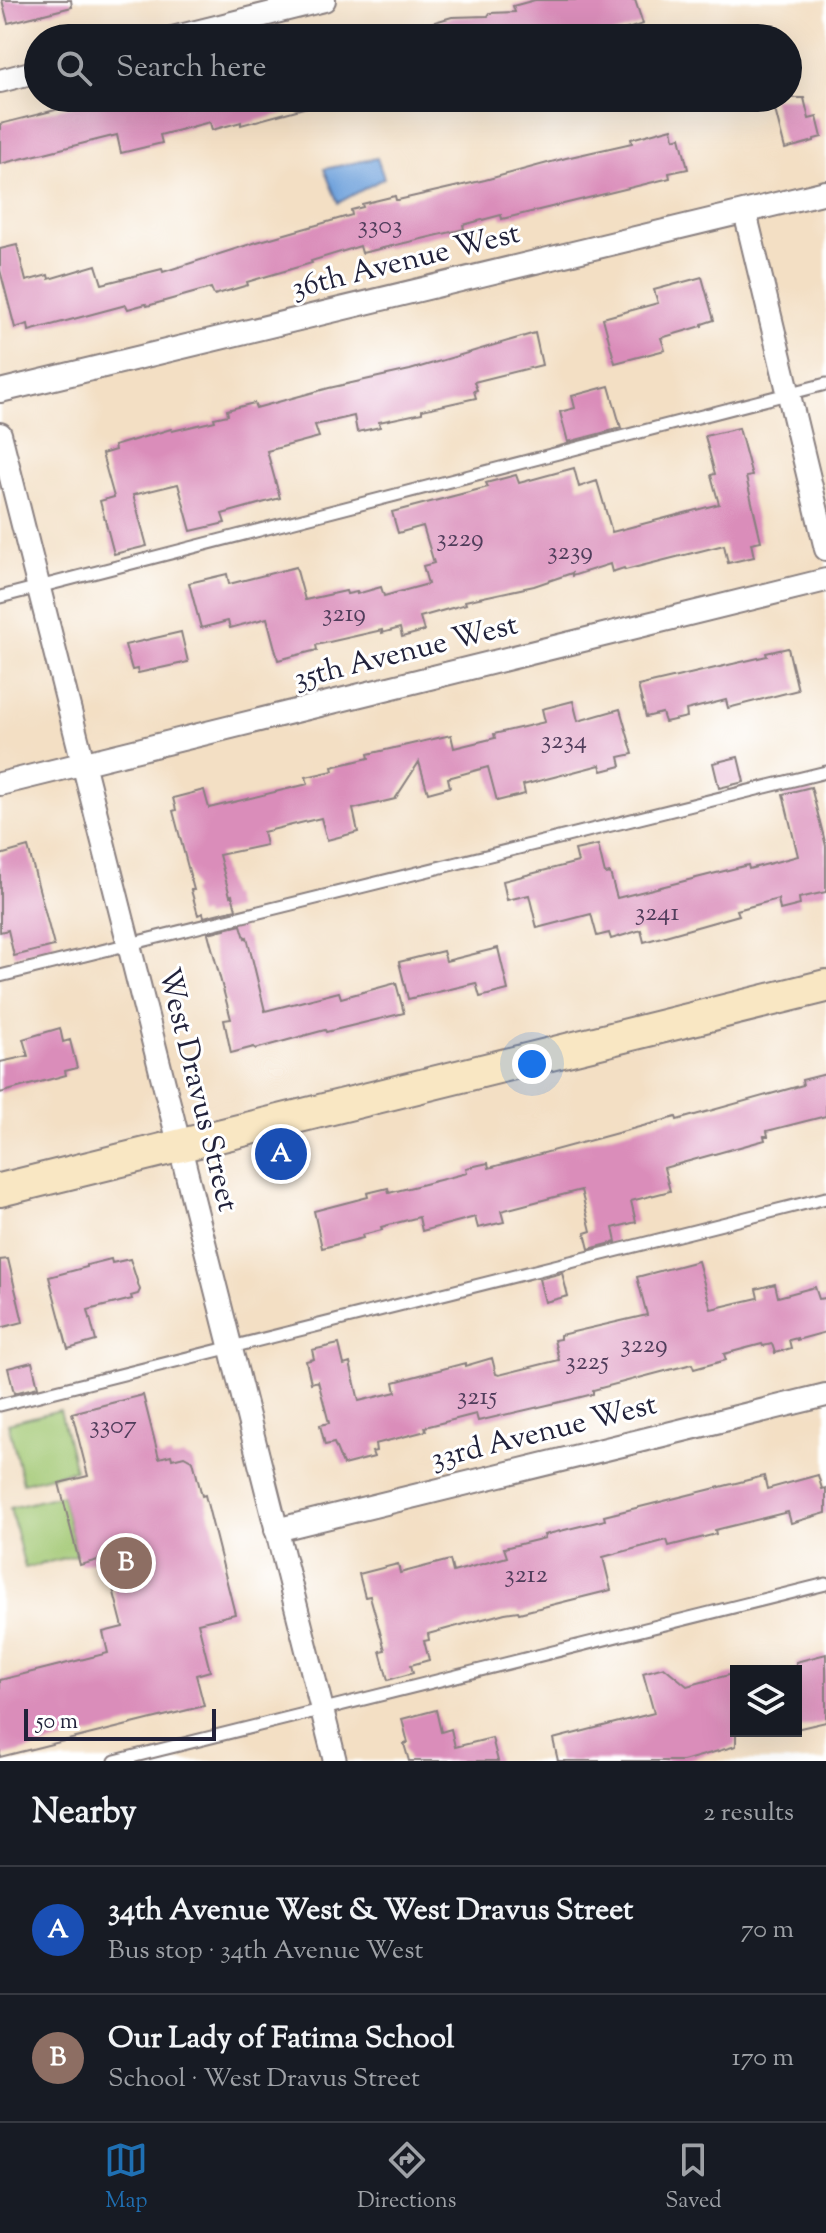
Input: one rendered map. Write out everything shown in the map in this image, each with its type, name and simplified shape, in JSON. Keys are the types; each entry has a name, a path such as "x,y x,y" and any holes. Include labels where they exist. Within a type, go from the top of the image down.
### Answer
{"street":[{"path":"216,24 273,6 324,0"},
{"path":"0,81 24,75"},
{"name":"36th Avenue West","path":"0,391 826,192"},
{"path":"745,212 826,549"},
{"name":"West Dravus Street","path":"0,434 335,1761"},
{"name":"35th Avenue West","path":"0,784 826,580"},
{"path":"0,1190 826,986"},
{"name":"33rd Avenue West","path":"276,1530 826,1395"}],"lane":[{"path":"0,597 826,384"},
{"path":"0,976 826,772"},
{"path":"0,1405 826,1198"},
{"path":"115,1761 826,1584"}],"green space":[{"path":"60,1410 75,1470 23,1483 8,1423"},
{"path":"62,1495 77,1555 25,1568 10,1508"}],"water":[{"path":"377,158 384,178 338,203 324,169"}],"building":[{"path":"2,0 71,0 72,7 8,23"},
{"path":"535,0 635,0 643,24 428,24 452,17 515,12 513,6"},
{"path":"804,98 809,119 817,117 822,137 785,149 776,112 802,112"},
{"path":"48,112 289,112 212,130 210,122 160,135 162,143 121,153 117,135 0,164 0,124"},
{"path":"672,128 674,139 680,137 688,169 669,173 670,178 502,219 501,215 463,225 464,229 362,253 360,246 214,295 211,288 147,306 128,309 126,305 29,331 28,324 15,328 0,270 0,249 17,245 26,281 48,275 49,279 96,265 102,284 162,269 163,272 352,215 351,210 363,207 362,204 395,196 398,200 485,180 632,143 631,139"},
{"path":"702,277 714,320 661,338 665,350 615,363 603,318 658,303 654,290"},
{"path":"535,333 542,365 474,382 476,398 379,422 380,427 357,432 354,416 315,425 319,437 267,451 280,498 222,514 225,523 191,531 178,484 133,495 147,546 114,554 100,501 114,497 102,454 115,450 114,446 171,429 215,421 214,418 228,415 227,410 254,403 256,408 410,370"},
{"path":"609,386 621,428 568,442 560,412 575,408 572,396"},
{"path":"739,428 752,476 746,477 761,541 751,543 754,557 728,563 724,545 625,570 612,572 610,564 534,586 465,601 466,604 420,617 424,631 402,637 400,628 382,633 382,630 316,645 317,650 278,660 267,618 230,628 228,621 201,628 189,583 227,574 229,584 296,567 305,600 346,591 347,594 357,594 381,587 384,596 428,584 423,566 434,563 423,526 398,533 392,512 488,487 486,483 516,475 519,483 574,468 579,487 597,481 612,532 719,504 705,436"},
{"path":"181,632 188,662 138,673 137,669 132,670 125,645"},
{"path":"788,648 798,690 728,708 726,700 686,710 687,717 665,722 662,713 646,717 638,686 767,656 766,653"},
{"path":"573,701 578,721 620,709 633,754 619,757 621,766 602,771 600,765 523,785 525,794 497,801 488,767 448,778 450,787 428,793 419,762 395,799 353,809 358,832 327,840 321,818 263,832 266,845 219,855 236,909 204,917 203,913 198,915 173,811 176,810 173,798 204,790 209,808 308,784 306,777 369,758 368,754 451,735 454,748 495,738 494,734 545,722 542,709"},
{"path":"738,757 744,782 719,788 713,763"},
{"path":"811,787 826,846 826,892 799,898 800,905 780,910 778,899 737,910 739,915 644,942 641,930 611,939 609,933 597,936 591,914 537,928 529,895 507,900 503,881 578,862 575,850 598,845 605,874 610,873 617,898 748,865 749,869 798,856 783,794"},
{"path":"28,847 54,946 14,956 8,930 0,932 0,855"},
{"path":"241,925 247,937 265,1011 339,992 341,998 396,983 404,1013 231,1053 224,1020 231,1019 208,933"},
{"path":"498,948 508,990 480,997 476,983 408,999 399,962 443,951 446,961"},
{"path":"60,1028 63,1042 70,1040 77,1068 65,1071 66,1075 0,1093 0,1062 28,1056 23,1039"},
{"path":"826,1074 826,1116 767,1131 765,1140 664,1168 670,1191 631,1201 636,1222 613,1228 616,1242 589,1249 585,1233 591,1231 581,1190 501,1211 504,1222 478,1228 475,1217 422,1231 419,1217 381,1227 382,1230 362,1235 363,1238 322,1248 314,1211 368,1197 367,1193 388,1188 389,1193 467,1173 466,1168 488,1163 489,1168 676,1117 677,1120 803,1085 802,1080"},
{"path":"8,1259 23,1322 0,1328 0,1260"},
{"path":"111,1259 112,1263 130,1259 140,1290 131,1296 132,1299 88,1310 96,1341 68,1349 49,1277"},
{"path":"698,1261 711,1309 758,1298 756,1289 775,1284 778,1297 815,1287 819,1299 826,1298 826,1332 789,1340 791,1348 775,1353 772,1344 762,1344 724,1354 726,1360 694,1369 692,1364 593,1390 593,1394 569,1400 478,1421 476,1414 425,1427 426,1431 375,1444 374,1457 343,1465 334,1443 325,1445 320,1425 329,1423 318,1381 311,1383 306,1361 314,1359 312,1350 339,1344 344,1365 350,1363 359,1401 396,1392 394,1382 465,1363 465,1366 492,1358 499,1375 559,1360 554,1340 560,1339 560,1335 647,1315 637,1277"},
{"path":"562,1273 568,1296 545,1302 539,1279"},
{"path":"32,1362 38,1387 14,1393 8,1368"},
{"path":"143,1395 159,1458 184,1456 193,1461 202,1496 205,1495 235,1614 198,1623 210,1671 196,1675 204,1706 0,1757 0,1680 108,1653 103,1632 123,1627 105,1558 80,1565 59,1483 88,1476 72,1413"},
{"path":"818,1475 822,1489 826,1488 826,1513 791,1523 788,1512 715,1530 716,1534 669,1546 667,1540 603,1557 611,1590 519,1613 505,1613 428,1634 429,1640 424,1641 429,1660 411,1665 413,1673 388,1680 380,1651 385,1650 370,1596 365,1597 359,1574 398,1564 400,1573 450,1560 453,1572 507,1557 504,1548 605,1520 604,1516 764,1476 767,1489"},
{"path":"826,1654 826,1722 802,1728 802,1665 796,1665 796,1662"},
{"path":"664,1667 687,1686 730,1675 730,1737 736,1737 736,1746 683,1761 558,1761 553,1739 654,1713 643,1673"},
{"path":"436,1710 441,1732 451,1729 455,1747 492,1738 498,1761 409,1761 402,1719"}],"place":[{"name":"34th Avenue West & West Dravus Street","path":"281,1154"},
{"name":"Our Lady of Fatima School","path":"126,1563"}]}
